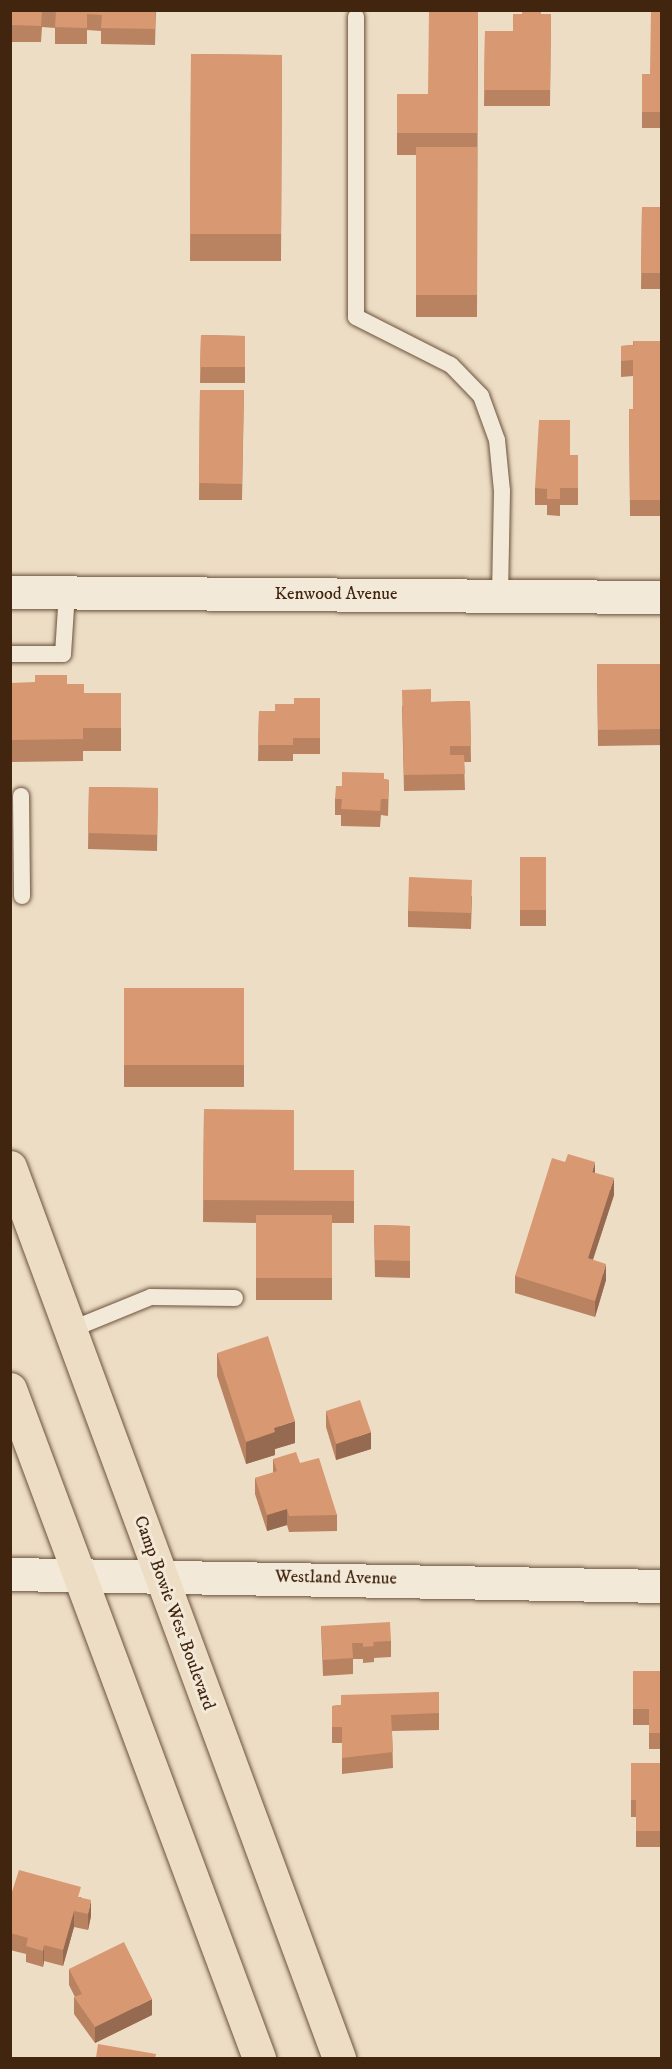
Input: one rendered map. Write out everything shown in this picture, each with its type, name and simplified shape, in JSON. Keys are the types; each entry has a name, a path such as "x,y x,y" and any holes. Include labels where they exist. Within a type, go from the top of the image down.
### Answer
{"main road":[{"name":"Camp Bowie West Boulevard","path":"10,1167 339,2058"},
{"path":"10,1389 259,2058"}],"street":[{"name":"Kenwood Avenue","path":"10,592 662,597"},
{"name":"Westland Avenue","path":"10,1574 160,1574 662,1586"}],"lane":[{"path":"356,17 356,317 451,365 482,396 497,440 502,491 500,596"},
{"path":"10,654 63,654 67,592"},
{"path":"21,796 16,844 22,896"},
{"path":"70,1330 151,1297 236,1298"}],"building":[{"path":"10,10 155,10 155,29 101,28 102,15 87,14 87,28 55,27 56,11 42,11 41,26 10,25"},
{"path":"429,10 478,10 477,133 397,133 397,94 428,94"},
{"path":"522,10 541,10 541,14 551,14 550,90 484,90 485,31 513,31 513,14 522,14"},
{"path":"651,10 662,10 662,112 642,112 642,74 650,74"},
{"path":"191,54 282,55 281,234 190,234"},
{"path":"416,147 477,147 477,295 416,295"},
{"path":"642,207 662,207 662,273 641,273"},
{"path":"201,335 245,336 245,367 200,367"},
{"path":"633,341 662,341 662,500 630,500 629,409 633,409 633,360 621,361 621,346 634,345"},
{"path":"200,390 244,390 242,484 199,483"},
{"path":"539,420 570,420 570,455 578,455 578,488 560,488 560,499 547,499 547,489 535,488"},
{"path":"597,664 662,664 662,729 598,730"},
{"path":"35,675 67,675 67,684 84,684 84,693 121,693 121,728 83,728 83,739 11,740 10,683 35,682"},
{"path":"431,689 431,702 470,701 471,746 450,746 450,755 464,755 465,774 404,775 402,690"},
{"path":"294,698 320,698 320,738 293,738 293,745 258,745 259,711 275,711 275,704 294,704"},
{"path":"342,772 384,773 384,779 389,780 388,799 381,799 380,811 341,809 342,799 335,799 336,786 342,786"},
{"path":"89,787 158,788 157,835 88,833"},
{"path":"520,857 546,857 546,910 520,910"},
{"path":"409,877 472,880 471,913 408,911"},
{"path":"124,988 244,988 244,1065 124,1065"},
{"path":"204,1109 294,1110 294,1170 354,1170 354,1201 203,1200"},
{"path":"568,1154 595,1162 592,1172 614,1178 588,1258 606,1264 595,1301 515,1276 552,1158 565,1162"},
{"path":"256,1215 332,1215 332,1278 256,1278"},
{"path":"374,1225 410,1226 410,1261 375,1260"},
{"path":"268,1336 295,1421 274,1428 275,1432 246,1442 217,1353"},
{"path":"360,1400 371,1432 336,1444 326,1411"},
{"path":"296,1452 300,1463 319,1458 337,1515 289,1516 287,1509 267,1515 255,1478 277,1471 273,1459"},
{"path":"390,1622 391,1641 373,1642 374,1646 363,1647 363,1643 352,1643 353,1658 323,1660 321,1626"},
{"path":"633,1671 662,1671 662,1733 649,1733 649,1709 633,1709"},
{"path":"439,1692 439,1713 391,1715 393,1752 342,1758 342,1727 332,1727 332,1706 341,1705 341,1695"},
{"path":"631,1763 662,1763 662,1831 636,1831 636,1800 631,1800"},
{"path":"19,1870 81,1887 78,1897 91,1900 88,1914 74,1911 63,1950 44,1945 43,1951 26,1946 28,1938 10,1933 10,1898"},
{"path":"124,1942 152,1999 95,2027 74,1997 82,1994 69,1969"},
{"path":"98,2044 156,2054 155,2058 96,2058"}]}
